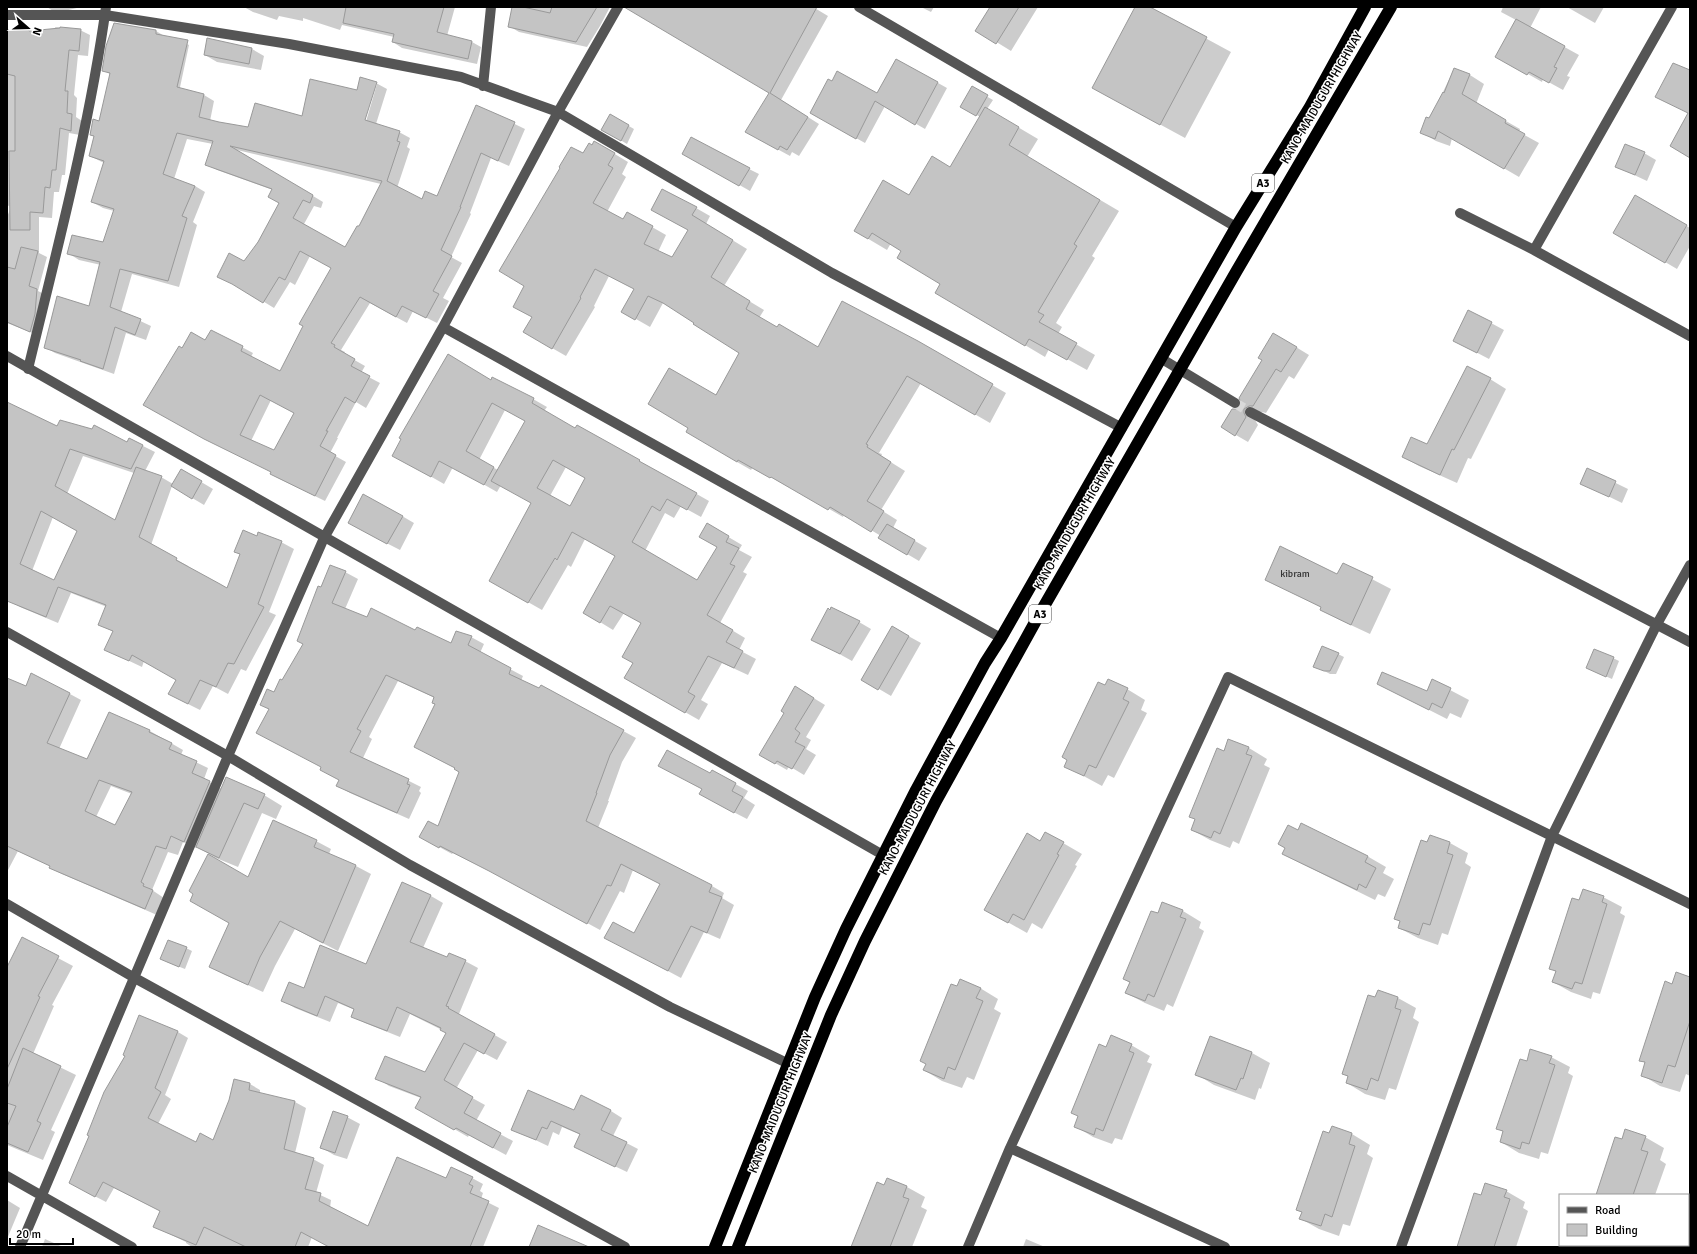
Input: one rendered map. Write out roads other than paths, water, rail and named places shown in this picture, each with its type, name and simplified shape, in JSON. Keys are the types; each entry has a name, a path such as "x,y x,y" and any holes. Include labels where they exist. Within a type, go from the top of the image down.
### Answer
{"highway":[{"name":"KANO-MAIDUGURI HIGHWAY","path":"715,1247 815,997 843,936 916,790 985,663 1001,638 1162,359 1236,227 1310,107 1365,7"},
{"name":"KANO-MAIDUGURI HIGHWAY","path":"738,1247 831,1015 904,862 981,718 1236,272 1391,7"}],"street":[{"path":"483,86 491,7"},
{"path":"20,1247 133,977 324,538 443,327 558,112 618,7"},
{"path":"859,7 1236,227"},
{"path":"1534,250 1672,7"},
{"path":"28,369 66,211 89,103 106,11"},
{"path":"7,16 106,11 461,77 558,112 832,273 1122,428"},
{"path":"1460,213 1534,250 1690,336"},
{"path":"443,327 1001,638"},
{"path":"7,356 324,538 883,855"},
{"path":"1162,359 1235,403"},
{"path":"1250,412 1690,642"},
{"path":"1400,1247 1552,836 1657,624 1690,565"},
{"path":"7,632 228,756 410,865 670,1007 789,1064"},
{"path":"968,1247 1010,1148 1228,677 1690,904"},
{"path":"7,904 133,977 625,1247"},
{"path":"1010,1148 1224,1247"},
{"path":"7,1176 132,1247"}],"tunnel":[{"path":"1235,403 1250,412"}]}
